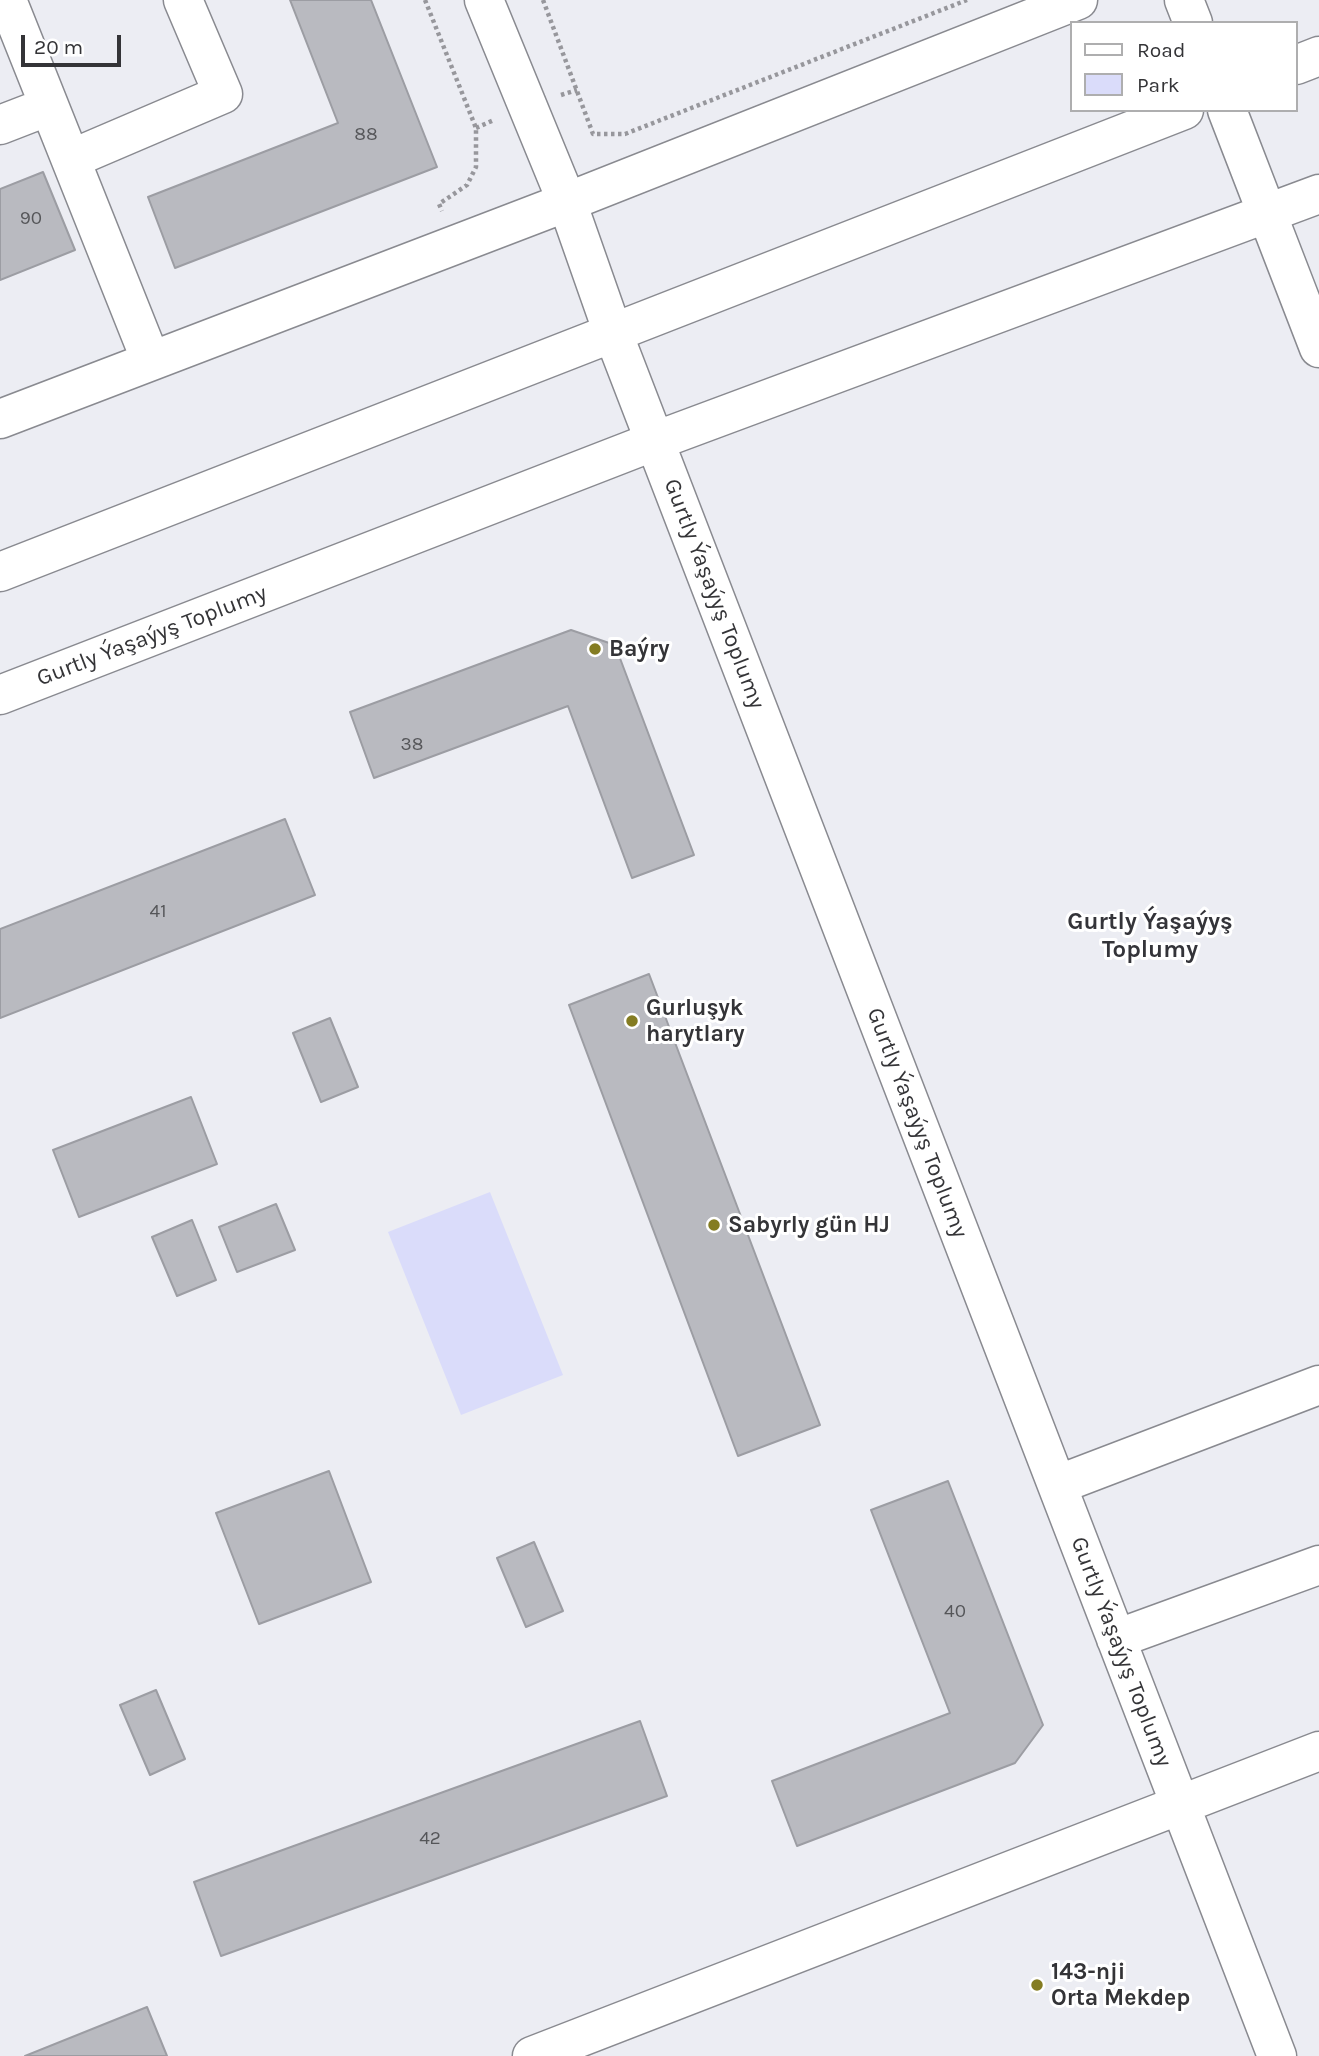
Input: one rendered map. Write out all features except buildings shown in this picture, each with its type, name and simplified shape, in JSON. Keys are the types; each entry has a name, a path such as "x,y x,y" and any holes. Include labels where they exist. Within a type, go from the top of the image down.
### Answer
{"street":[{"path":"7,0 151,361"},
{"path":"71,159 223,94 183,0"},
{"path":"484,0 567,202"},
{"path":"0,419 567,202 1078,0"},
{"path":"1184,0 1192,21"},
{"path":"1298,64 1319,56"},
{"path":"0,125 50,106"},
{"path":"7,565 613,334 1179,112"},
{"path":"1228,112 1319,348"},
{"name":"Gurtly Ýaşaýyş Toplumy","path":"0,695 655,441 1319,194"},
{"name":"Gurtly Ýaşaýyş Toplumy","path":"567,202 613,334 1277,2056"},
{"path":"1057,1485 1319,1385"},
{"path":"1116,1639 1319,1565"},
{"path":"532,2056 1319,1751"}],"path":[{"path":"425,0 475,128 476,167 467,185 439,204 458,244"},
{"path":"543,0 593,134 625,134 967,0"}],"green space":[{"path":"490,1192 563,1375 461,1415 388,1232"}],"place":[{"name":"Baýry","path":"595,649"},
{"name":"Gurluşyk harytlary","path":"632,1021"},
{"name":"Sabyrly gün HJ","path":"714,1225"},
{"name":"143-nji Orta Mekdep","path":"1037,1985"}],"district":[{"name":"Gurtly Ýaşaýyş Toplumy","path":"1150,936"}]}
